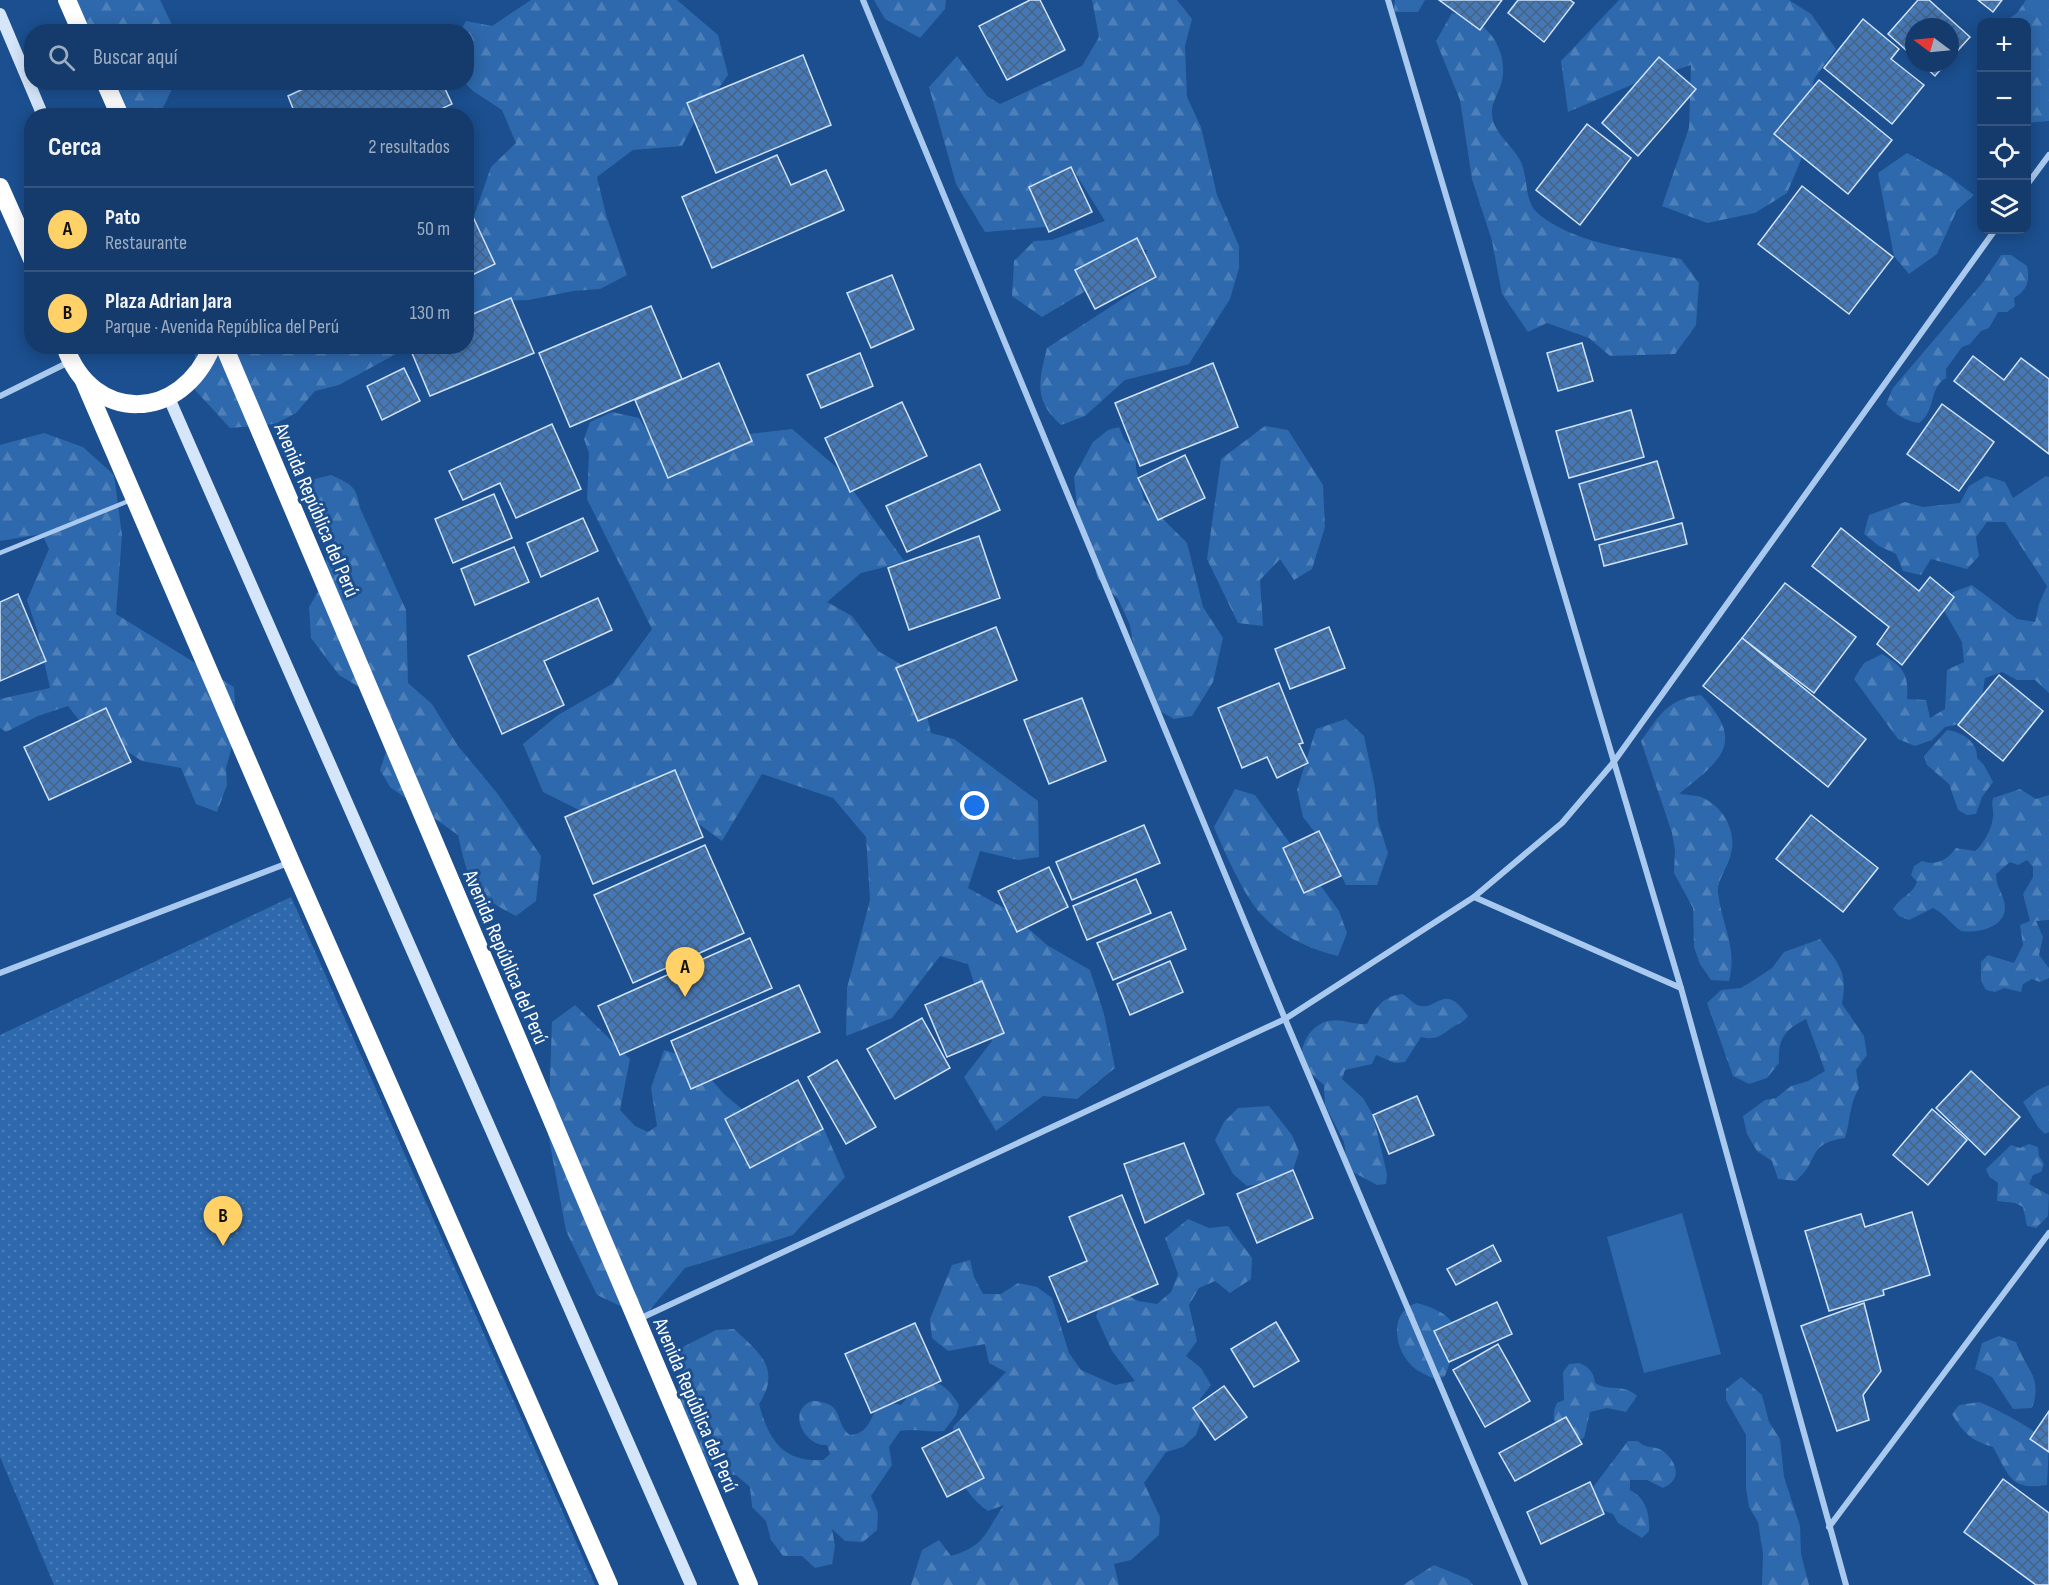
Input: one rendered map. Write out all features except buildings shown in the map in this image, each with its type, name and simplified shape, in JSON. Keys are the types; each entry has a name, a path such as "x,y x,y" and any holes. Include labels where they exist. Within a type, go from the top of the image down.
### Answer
{"highway":[{"path":"67,0 78,24"},
{"path":"109,90 116,108"},
{"path":"0,187 24,241"},
{"path":"67,354 84,381 291,862 609,1585"},
{"path":"84,381 102,395 124,403 147,404 169,398 189,385 204,367 209,354"},
{"name":"Avenida República del Perú","path":"227,354 635,1321 749,1585"}],"street":[{"path":"863,0 1285,1019 1525,1585"},
{"path":"1388,0 1681,988 1846,1585"},
{"path":"0,14 24,70"},
{"path":"33,90 41,108"},
{"path":"2030,180 2049,154"},
{"path":"635,1321 1285,1019 1474,897 1562,823 1613,763 1992,234"},
{"path":"0,396 67,354"},
{"path":"169,398 691,1585"},
{"path":"0,973 291,862"},
{"path":"1474,897 1681,988"},
{"path":"1829,1527 2049,1233"}],"lane":[{"path":"0,553 134,498"}],"green space":[{"path":"64,0 160,0 172,24 73,24"},
{"path":"531,0 677,0 718,35 728,75 694,123 682,146 633,150 597,177 606,215 627,275 600,289 573,291 529,300 499,301 474,316 474,216 491,167 516,143 502,110 472,90 474,90 474,24 464,24 466,21 492,26"},
{"path":"874,0 946,0 945,9 920,38 885,19"},
{"path":"1092,0 1177,0 1192,19 1185,46 1187,97 1201,127 1217,195 1239,246 1239,268 1230,299 1189,364 1125,380 1085,416 1061,425 1046,407 1040,389 1047,348 1141,287 1147,250 1117,249 1089,289 1042,317 1012,296 1014,261 1034,241 1052,240 1105,221 1074,171 1045,187 1056,226 985,232 956,184 929,87 957,56 987,96 1000,104 1082,66 1099,37"},
{"path":"1395,0 1425,0 1418,12 1394,12"},
{"path":"1619,0 1789,0 1811,14 1836,49 1814,79 1801,160 1787,193 1755,213 1707,223 1662,206 1689,128 1691,65 1636,83 1568,112 1561,61"},
{"path":"2026,0 2049,0 2049,121 2031,123 2031,18 2010,18 2017,13"},
{"path":"1452,13 1464,16 1484,27 1498,46 1503,68 1502,81 1492,107 1493,119 1499,132 1521,162 1531,205 1535,211 1557,226 1591,240 1681,259 1699,283 1696,325 1675,354 1610,356 1589,338 1547,323 1528,332 1502,294 1492,241 1472,179 1460,100 1436,41"},
{"path":"102,90 172,90 163,108 111,108"},
{"path":"1907,153 1947,175 1974,195 1957,210 1937,254 1909,274 1894,256 1878,173"},
{"path":"2001,255 2011,255 2027,266 2027,284 2014,298 2015,306 2007,312 1998,312 1989,328 1981,331 1970,344 1962,347 1946,369 1946,378 1937,387 1925,418 1919,423 1909,421 1886,404 1893,388 1984,281"},
{"path":"195,354 396,354 339,385 315,391 296,413 275,424 230,428 195,390"},
{"path":"612,412 639,418 662,454 731,436 792,429 836,467 905,562 861,573 827,602 852,616 878,651 914,672 922,694 931,733 954,739 1038,801 1039,857 1018,860 980,851 968,888 1006,909 1047,945 1090,970 1104,1014 1115,1068 1077,1099 1043,1096 996,1131 964,1077 992,1041 968,964 940,956 892,1018 846,1036 847,988 870,900 866,837 833,798 762,774 722,841 681,811 585,813 543,792 523,744 558,715 612,684 652,629 587,499 589,453 584,439 590,422"},
{"path":"1265,426 1288,430 1323,485 1325,527 1312,569 1294,580 1280,559 1260,580 1263,626 1238,623 1207,559 1221,459"},
{"path":"1119,427 1124,439 1135,449 1136,468 1144,500 1187,543 1203,607 1223,638 1213,682 1192,716 1174,719 1156,709 1138,671 1130,625 1118,599 1098,579 1078,516 1074,477 1093,442 1108,430"},
{"path":"44,433 83,447 114,475 122,535 116,614 234,687 236,731 226,768 227,785 217,812 196,804 181,768 142,761 79,720 68,706 38,716 6,732 0,728 0,699 50,688 37,630 27,600 49,549 42,534 0,541 0,445"},
{"path":"331,475 355,490 360,508 406,610 408,683 432,704 458,746 497,793 541,856 536,901 516,916 490,900 474,885 465,865 458,835 390,787 380,770 394,728 381,700 339,675 311,638 309,607 324,582 327,551 305,506 311,480"},
{"path":"1986,476 2005,482 2013,498 2046,476 2049,477 2049,693 2035,680 2017,680 2002,672 1985,678 1979,714 1964,723 1945,727 1932,740 1915,746 1898,739 1854,679 1864,663 1882,654 1900,667 1906,677 1907,699 1926,700 1930,718 1945,709 1947,670 1964,662 1962,642 1943,609 1953,592 1972,585 2017,619 2035,622 2039,604 2047,586 2005,522 1987,522 1976,537 1979,556 1967,569 1931,559 1921,575 1903,571 1896,554 1879,546 1864,534 1869,515 1905,502 1923,507 1960,503 1969,486"},
{"path":"1701,695 1723,726 1725,739 1723,750 1706,772 1679,794 1699,796 1717,807 1728,822 1731,831 1732,848 1718,892 1732,957 1729,981 1711,980 1700,964 1694,947 1693,908 1674,873 1675,851 1672,833 1641,741 1659,716 1672,704"},
{"path":"1346,719 1364,736 1375,788 1378,821 1388,853 1377,885 1346,885 1325,845 1303,817 1297,790 1316,729"},
{"path":"1947,730 1958,733 1972,743 1977,752 1977,758 1984,765 1993,782 1982,797 1976,814 1967,815 1958,810 1949,784 1927,765 1924,756"},
{"path":"1235,789 1255,795 1339,911 1347,933 1338,956 1307,946 1277,929 1248,897 1214,827"},
{"path":"2020,789 2036,799 2049,795 2049,920 2036,921 2043,937 2039,955 2049,968 2049,978 2040,982 2032,979 2023,984 2021,992 2004,988 1995,992 1986,990 1981,981 1981,962 1988,955 2014,963 2023,945 2020,925 2030,921 2023,894 2033,877 2033,867 2027,860 2018,865 2010,862 1996,874 2005,910 1998,922 1984,929 1961,931 1933,908 1909,920 1899,916 1893,909 1917,882 1911,875 1914,866 1922,861 1932,863 1941,861 1956,848 1975,851 1991,826 1993,798"},
{"path":"291,897 595,1585 54,1585 0,1457 0,1035"},
{"path":"1820,939 1843,976 1842,1004 1864,1036 1867,1055 1856,1070 1859,1088 1852,1106 1845,1138 1824,1144 1796,1181 1778,1179 1772,1161 1757,1151 1747,1134 1743,1116 1765,1100 1776,1098 1791,1086 1808,1081 1825,1071 1806,1019 1792,1027 1784,1036 1781,1041 1779,1063 1767,1078 1749,1084 1733,1076 1707,1003 1721,990 1741,988 1757,978 1772,968 1784,952"},
{"path":"1402,994 1417,1005 1424,1006 1441,1000 1452,1000 1468,1016 1463,1022 1438,1036 1421,1037 1405,1062 1395,1063 1376,1055 1372,1064 1345,1070 1342,1079 1363,1098 1373,1115 1387,1174 1386,1184 1377,1185 1351,1171 1344,1142 1325,1105 1324,1085 1307,1068 1302,1049 1309,1034 1320,1024 1334,1020 1367,1024 1380,1004 1390,997"},
{"path":"575,1005 630,1059 620,1110 635,1126 648,1132 657,1126 651,1088 664,1050 693,1059 725,1095 766,1129 824,1129 845,1177 793,1235 685,1268 644,1317 597,1295 566,1231 548,1133 552,1022"},
{"path":"2049,1085 2049,1132 2045,1134 2038,1127 2023,1102 2038,1090"},
{"path":"1269,1106 1292,1135 1299,1152 1293,1170 1265,1183 1247,1186 1233,1174 1215,1140 1224,1122 1238,1108"},
{"path":"2029,1144 2038,1147 2039,1156 2044,1164 2041,1172 2033,1175 2029,1184 2049,1195 2048,1216 2036,1228 2027,1226 2023,1207 2015,1203 1997,1201 1998,1183 1990,1177 1986,1169 2011,1145 2020,1148"},
{"path":"1682,1213 1721,1354 1644,1373 1607,1237"},
{"path":"1188,1219 1209,1228 1228,1226 1252,1258 1251,1279 1230,1293 1215,1281 1199,1288 1189,1305 1197,1341 1186,1356 1201,1368 1211,1385 1200,1399 1202,1418 1196,1435 1183,1447 1166,1452 1144,1483 1160,1517 1159,1535 1131,1560 1114,1564 1119,1585 911,1585 922,1550 939,1540 951,1556 963,1552 984,1537 1004,1505 988,1511 978,1503 964,1485 956,1464 953,1427 1006,1372 989,1363 985,1344 948,1351 932,1338 930,1319 952,1265 970,1260 974,1277 983,1294 1001,1294 1018,1283 1037,1287 1052,1298 1069,1353 1081,1370 1115,1385 1135,1381 1112,1351 1096,1316 1103,1298 1121,1292 1138,1301 1157,1304 1171,1292 1178,1274 1165,1238"},
{"path":"1417,1303 1444,1314 1455,1329 1456,1339 1450,1362 1445,1376 1437,1380 1412,1366 1399,1343 1397,1326 1399,1319 1403,1312"},
{"path":"734,1329 759,1354 768,1371 766,1392 759,1404 773,1439 788,1453 798,1457 823,1460 830,1454 827,1445 812,1441 802,1429 800,1414 802,1408 811,1401 828,1404 837,1411 842,1425 850,1435 863,1430 875,1411 892,1403 901,1405 915,1388 926,1381 943,1386 959,1405 956,1415 944,1431 900,1431 889,1447 892,1465 871,1496 878,1513 877,1530 863,1542 845,1541 832,1529 835,1546 832,1564 815,1568 802,1556 783,1556 771,1540 766,1521 752,1507 750,1487 736,1475 717,1473 698,1452 687,1434 681,1419 678,1399 681,1348 716,1330"},
{"path":"1999,1336 2016,1342 2032,1374 2036,1389 2032,1408 2013,1409 1992,1377 1975,1369 1982,1343"},
{"path":"1579,1363 1590,1370 1595,1383 1600,1386 1626,1390 1637,1396 1626,1412 1607,1408 1590,1412 1584,1438 1575,1441 1560,1430 1554,1415 1557,1403 1564,1400 1563,1372 1569,1364"},
{"path":"1741,1377 1762,1395 1769,1422 1780,1439 1784,1477 1800,1526 1801,1554 1809,1585 1762,1585 1763,1553 1758,1522 1749,1507 1746,1488 1746,1435 1726,1400 1726,1389"},
{"path":"1979,1402 2006,1414 2049,1444 2047,1485 2026,1486 2012,1479 1993,1447 1974,1439 1960,1426 1952,1414 1959,1405"},
{"path":"1628,1441 1638,1441 1644,1446 1663,1451 1672,1461 1676,1471 1673,1481 1663,1488 1647,1480 1630,1480 1630,1490 1640,1497 1648,1513 1649,1531 1642,1538 1618,1523 1613,1514 1596,1508 1591,1490"},
{"path":"1434,1565 1468,1579 1473,1585 1403,1585"}],"place":[{"name":"Pato","path":"685,997"},
{"name":"Plaza Adrian Jara","path":"223,1246"}]}
